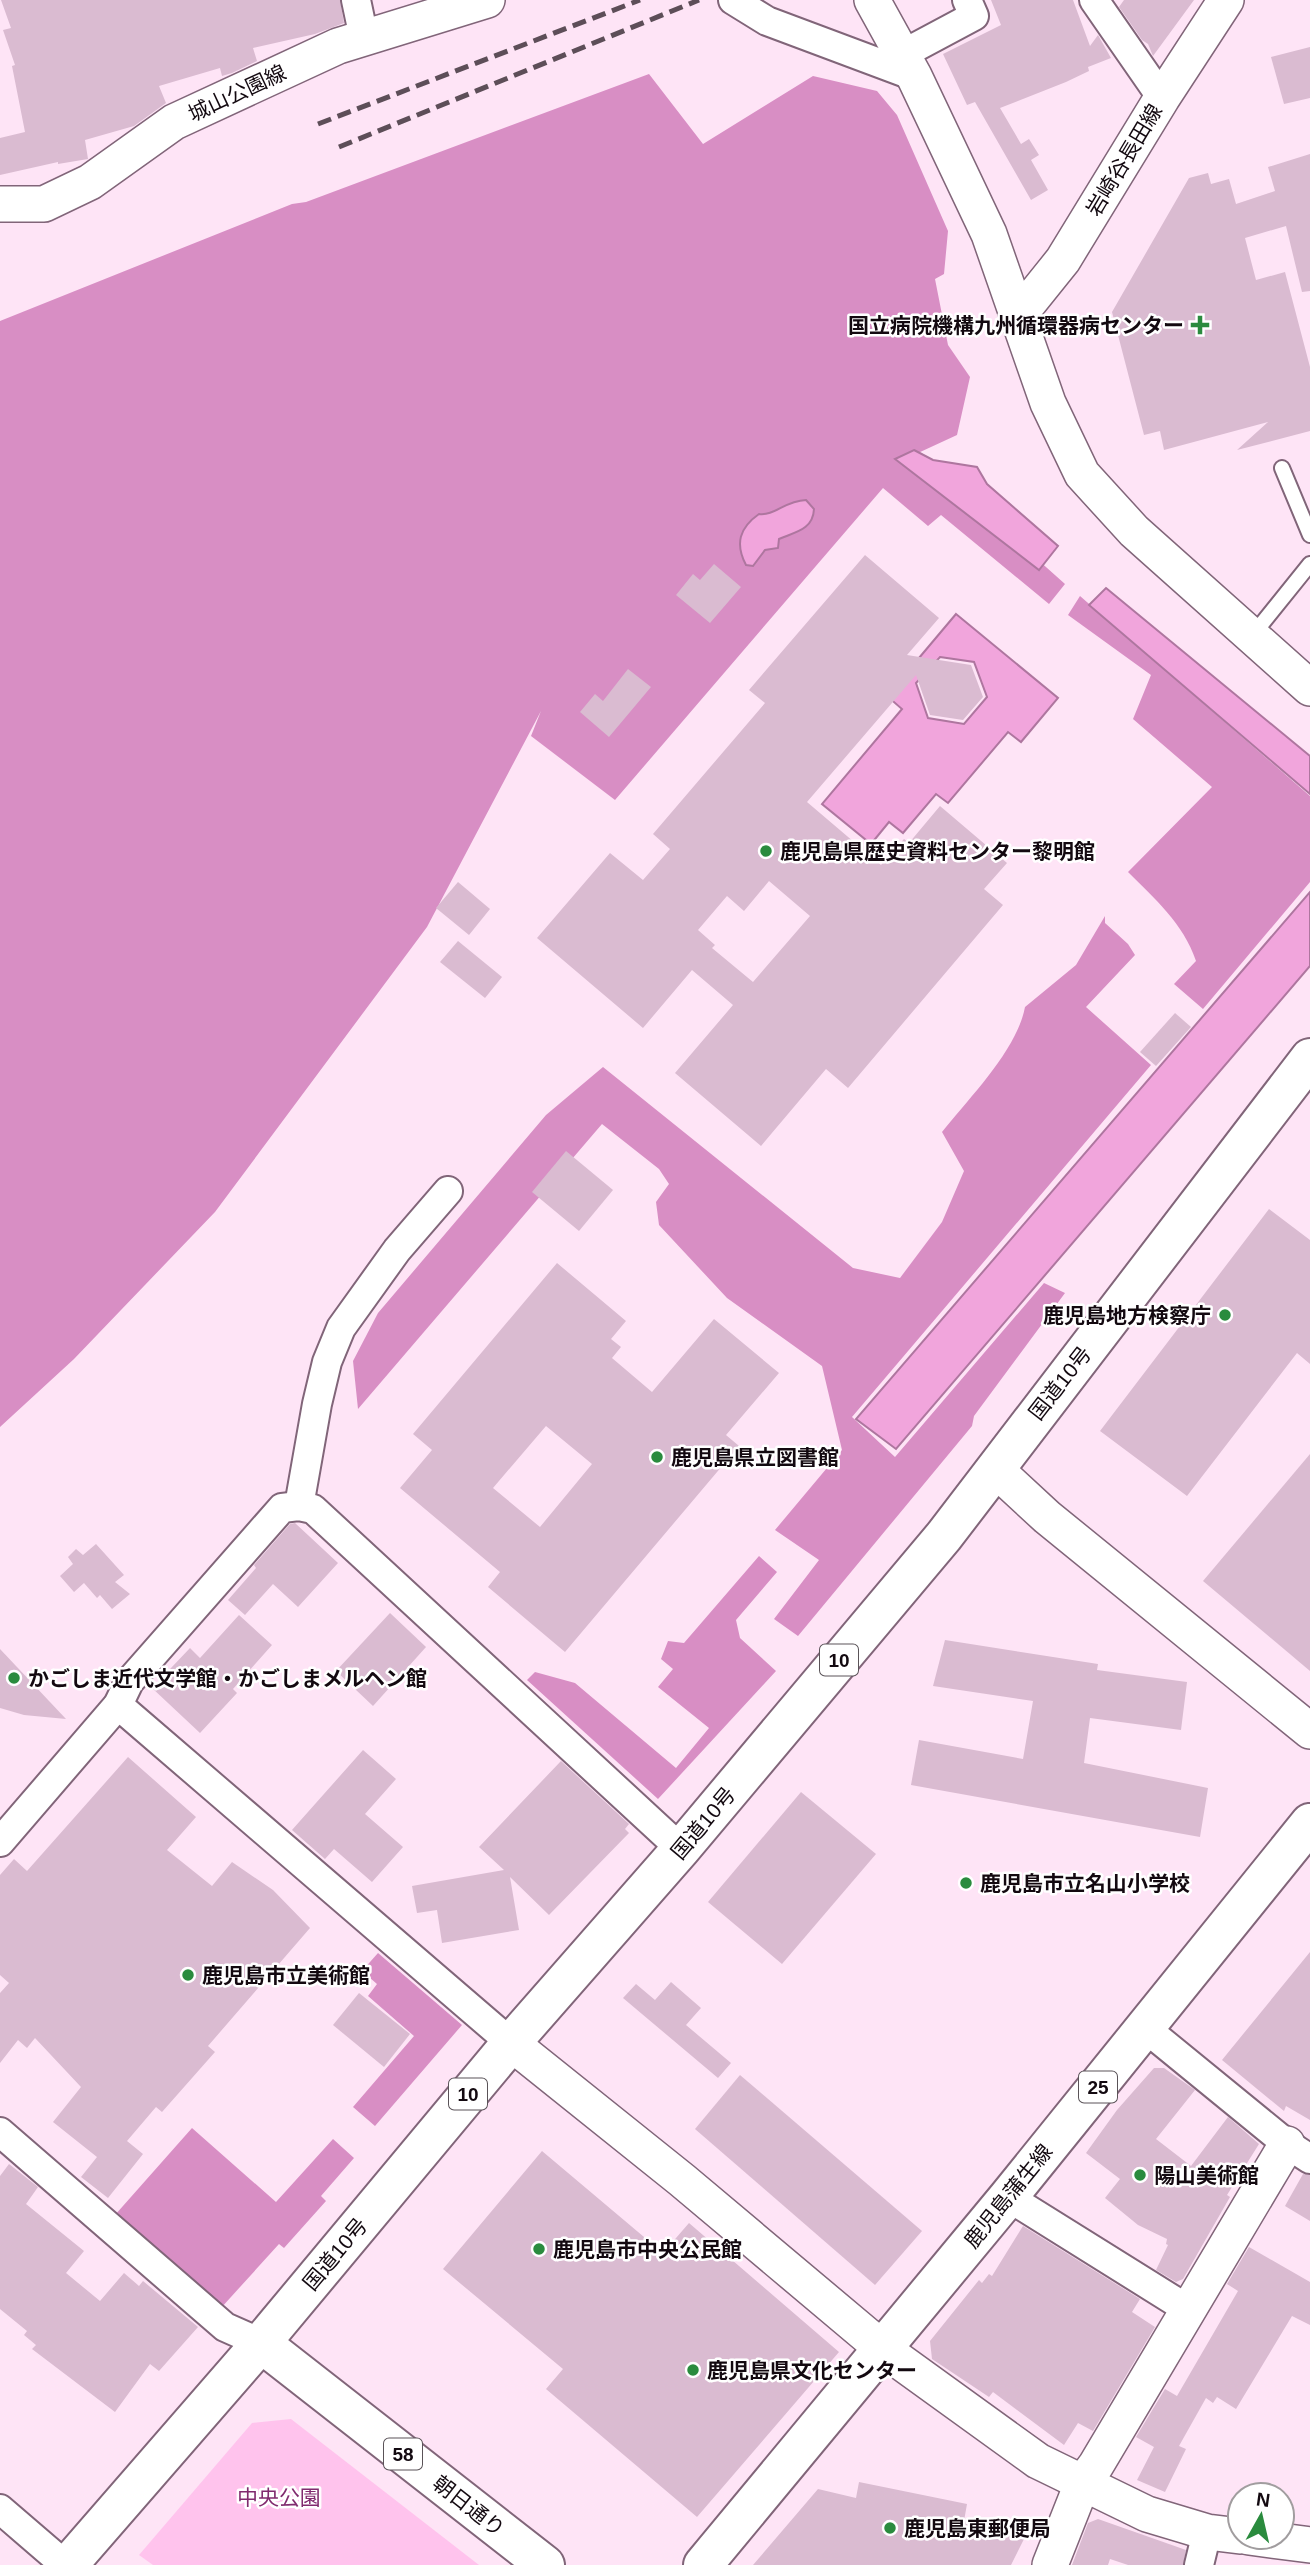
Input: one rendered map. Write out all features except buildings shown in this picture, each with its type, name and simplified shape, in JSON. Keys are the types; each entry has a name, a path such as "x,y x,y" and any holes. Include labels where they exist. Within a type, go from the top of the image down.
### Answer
{"main road":[{"name":"国道10号","path":"67,2565 261,2343 511,2043 681,1849 944,1536 1310,1058"},
{"name":"鹿児島蒲生線","path":"703,2565 1008,2197 1310,1823"},
{"name":"朝日通り","path":"261,2343 545,2565"}],"street":[{"path":"356,0 364,38"},
{"name":"城山公園線","path":"0,204 44,204 90,182 174,122 338,46 486,0"},
{"path":"733,0 767,21 908,65"},
{"path":"908,65 974,16 968,0"},
{"path":"1094,0 1162,98"},
{"name":"岩崎谷長田線","path":"1018,316 1063,260 1162,98 1226,0"},
{"path":"874,3 908,65 989,234 1048,402 1082,474 1134,531 1310,688"},
{"path":"299,1506 327,1362 341,1328 397,1250 448,1191"},
{"path":"995,1469 1047,1517 1310,1731"},
{"path":"0,1842 118,1704 129,1682 282,1508 299,1506 313,1509 681,1849"},
{"path":"118,1704 511,2043 682,2179 883,2349 1038,2461 1147,2514 1224,2534 1199,2565"},
{"path":"1050,2565 1082,2484 1189,2309 1298,2152 1145,2028"},
{"path":"0,2132 225,2327 261,2343"},
{"path":"1008,2197 1189,2309"},
{"path":"0,2509 67,2565"}],"lane":[{"path":"1282,468 1310,535"},
{"path":"1252,636 1310,564"}],"green space":[{"name":"中央公園","path":"291,2419 479,2565 153,2565 139,2555 252,2423"}],"shaded area":[{"path":"649,74 703,144 813,76 877,91 897,115 948,231 944,274 935,279 948,345 970,377 957,435 918,453 1065,584 1049,604 941,515 928,526 883,488 615,800 531,736 541,711 427,927 215,1212 74,1359 0,1427 0,321 292,204 306,202"},
{"path":"914,450 933,460 977,467 987,484 1058,546 1039,570 895,459"},
{"path":"806,500 814,509 807,526 779,539 778,548 765,550 753,566 746,565 740,543 743,531 752,519 759,514 770,513"},
{"path":"1106,588 1310,756 1310,794 1089,605"},
{"path":"1080,596 1310,796 1310,882 1203,1009 1174,984 1196,961 1184,935 1167,912 1128,872 1212,787 1133,719 1151,675 1068,615"},
{"path":"956,614 1058,698 1021,742 1008,732 948,803 936,794 903,833 889,822 871,844 822,804 902,709 887,696","holes":["940,657 974,662 987,697 964,724 928,718 916,683"]},
{"path":"1310,892 1310,966 896,1449 856,1419"},
{"path":"1105,916 1105,923 1128,944 1135,955 1086,1007 1151,1065 852,1417 895,1457 1044,1283 1065,1293 974,1416 972,1426 798,1636 774,1619 819,1560 775,1530 842,1450 822,1366 727,1298 659,1225 656,1202 669,1184 659,1169 602,1124 358,1409 353,1361 378,1313 546,1115 603,1067 853,1268 900,1278 942,1222 964,1171 942,1132 1003,1056 1013,1040 1025,1007 1076,965"},
{"path":"759,1556 777,1572 736,1620 740,1638 776,1671 658,1799 527,1680 535,1672 575,1683 676,1768 709,1728 658,1687 673,1669 661,1659 668,1641 684,1643"},
{"path":"378,1953 462,2025 375,2126 353,2107 414,2036 368,1996 377,1984 362,1971"},
{"path":"192,2128 276,2202 333,2139 354,2158 321,2196 326,2201 284,2248 279,2244 221,2308 115,2215"}],"railway":[{"path":"318,124 640,0"},
{"path":"339,147 699,0"}],"place":[{"name":"国立病院機構九州循環器病センター","path":"1200,325"},
{"name":"鹿児島県歴史資料センター黎明館","path":"766,851"},
{"name":"鹿児島地方検察庁","path":"1225,1315"},
{"name":"鹿児島県立図書館","path":"657,1457"},
{"name":"かごしま近代文学館・かごしまメルヘン館","path":"14,1678"},
{"name":"鹿児島市立名山小学校","path":"966,1883"},
{"name":"鹿児島市立美術館","path":"188,1975"},
{"name":"陽山美術館","path":"1140,2175"},
{"name":"鹿児島市中央公民館","path":"539,2249"},
{"name":"鹿児島県文化センター","path":"693,2370"},
{"name":"鹿児島東郵便局","path":"890,2528"}]}
